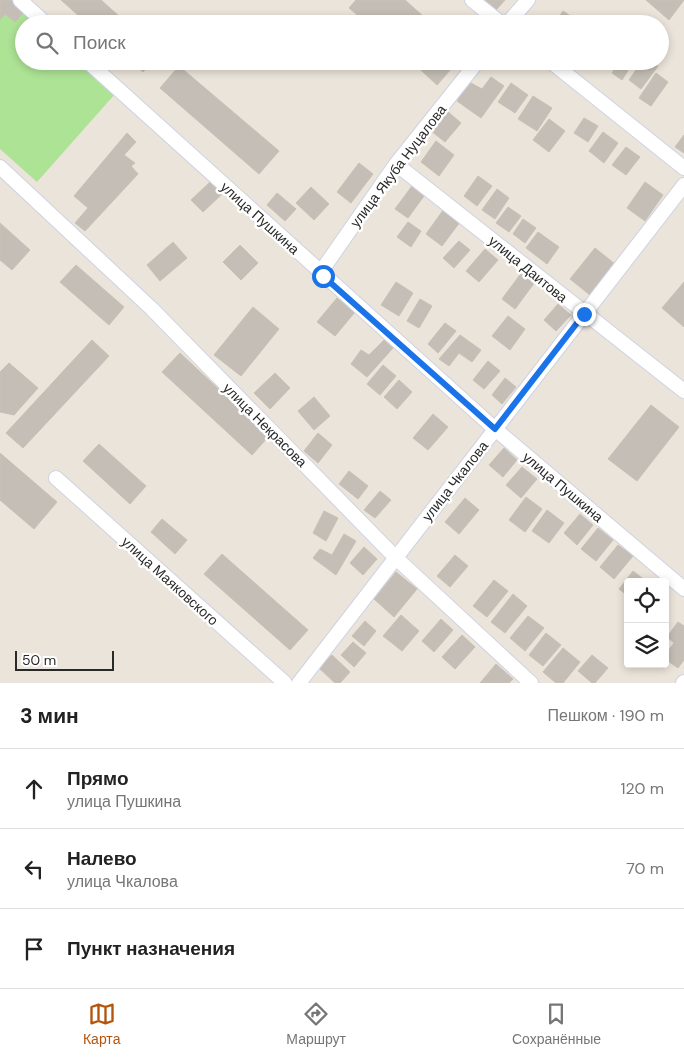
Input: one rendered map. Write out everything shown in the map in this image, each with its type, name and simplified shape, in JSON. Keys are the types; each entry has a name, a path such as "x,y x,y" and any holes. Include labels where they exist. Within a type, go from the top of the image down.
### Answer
{"street":[{"path":"20,0 36,15"},
{"path":"472,0 491,15"},
{"path":"515,15 528,0"},
{"name":"улица Пушкина","path":"97,70 495,429 684,589"},
{"name":"улица Якуба Нуцалова","path":"320,273 396,164 471,70"},
{"path":"561,70 684,168"},
{"name":"улица Даитова","path":"396,164 684,391"},
{"name":"улица Некрасова","path":"0,167 152,310 396,558 531,683"},
{"name":"улица Чкалова","path":"299,683 684,185"},
{"name":"улица Маяковского","path":"56,478 285,683"}],"green space":[{"path":"0,0 9,0 26,15 15,15 15,70 88,70 115,94 37,182 0,149"}],"building":[{"path":"0,0 13,0 25,11 21,15 15,15 15,22 5,14 0,20"},
{"path":"61,0 101,0 118,15 78,15"},
{"path":"356,0 405,0 422,15 357,15 349,8"},
{"path":"485,0 505,0 496,10"},
{"path":"646,0 684,0 669,20 669,15 663,15"},
{"path":"563,11 569,15 560,15"},
{"path":"176,70 184,70 279,151 259,174 160,88"},
{"path":"421,70 450,70 437,85"},
{"path":"614,70 628,70 622,80 612,73"},
{"path":"636,70 655,70 641,89 629,80"},
{"path":"656,73 668,82 651,106 639,98"},
{"path":"491,77 504,86 481,118 457,101 469,82 482,89"},
{"path":"511,83 528,95 515,113 498,102"},
{"path":"533,96 552,108 537,131 518,119"},
{"path":"446,110 461,123 445,142 430,130"},
{"path":"584,118 598,126 588,142 574,133"},
{"path":"549,119 565,131 549,152 533,140"},
{"path":"603,132 618,143 604,163 589,151"},
{"path":"127,133 136,142 124,155 135,163 131,166 138,174 85,231 75,223 88,208 74,196"},
{"path":"684,135 684,153 675,147"},
{"path":"436,141 454,155 439,176 421,162"},
{"path":"626,147 640,157 626,175 612,165"},
{"path":"359,163 373,174 351,203 337,192"},
{"path":"478,176 492,186 477,206 464,196"},
{"path":"210,182 222,194 203,212 191,200"},
{"path":"645,182 663,195 645,221 627,208"},
{"path":"412,186 424,196 408,218 395,209"},
{"path":"311,187 329,204 314,220 296,203"},
{"path":"497,189 509,198 495,219 482,210"},
{"path":"277,193 296,209 285,221 267,205"},
{"path":"508,207 521,216 509,232 496,223"},
{"path":"444,209 460,222 442,246 426,234"},
{"path":"523,219 536,228 525,243 513,234"},
{"path":"408,222 421,231 411,247 397,237"},
{"path":"0,223 30,250 12,270 0,260"},
{"path":"538,232 559,247 547,264 526,248"},
{"path":"459,241 470,250 454,268 443,258"},
{"path":"173,242 187,258 160,281 147,265"},
{"path":"240,245 258,263 241,280 223,262"},
{"path":"595,248 615,264 590,295 570,279"},
{"path":"485,249 498,260 479,282 466,271"},
{"path":"76,265 124,307 109,325 60,282"},
{"path":"522,272 535,282 515,309 502,299"},
{"path":"396,282 413,293 399,316 381,305"},
{"path":"684,282 684,327 662,308"},
{"path":"337,298 355,312 335,336 317,322"},
{"path":"420,299 432,306 419,328 407,321"},
{"path":"558,304 571,315 556,331 544,320"},
{"path":"253,307 279,329 241,376 214,355"},
{"path":"508,316 525,329 510,350 492,336"},
{"path":"445,323 456,331 438,353 428,344"},
{"path":"460,335 481,350 472,362 459,353 449,366 439,359"},
{"path":"92,340 109,356 23,448 6,433"},
{"path":"384,340 393,348 367,377 351,364 361,350 369,355"},
{"path":"180,353 269,436 252,455 162,372"},
{"path":"488,361 500,371 484,389 473,380"},
{"path":"9,363 38,388 14,415 0,412 0,372"},
{"path":"383,365 396,376 380,395 367,384"},
{"path":"275,373 290,388 270,409 254,393"},
{"path":"505,378 516,387 502,404 492,395"},
{"path":"399,380 412,392 397,409 384,397"},
{"path":"314,397 330,416 314,430 298,411"},
{"path":"651,405 679,427 637,481 608,459"},
{"path":"433,414 448,427 428,450 413,438"},
{"path":"318,433 332,445 318,463 304,451"},
{"path":"99,444 146,486 130,504 83,461"},
{"path":"504,448 517,460 503,477 489,465"},
{"path":"0,453 57,502 34,529 0,500"},
{"path":"522,467 537,479 521,498 506,485"},
{"path":"349,471 368,486 358,499 339,484"},
{"path":"380,491 391,500 375,518 364,510"},
{"path":"526,497 542,509 525,532 509,520"},
{"path":"465,498 479,510 459,534 445,522"},
{"path":"547,510 564,523 549,543 532,531"},
{"path":"324,511 338,518 326,541 313,533"},
{"path":"580,514 593,525 577,545 564,533"},
{"path":"162,519 187,540 175,554 151,532"},
{"path":"598,528 613,540 596,561 581,549"},
{"path":"344,534 356,541 336,575 313,558 320,549 332,555"},
{"path":"618,545 633,556 614,579 600,567"},
{"path":"364,547 377,559 363,575 350,563"},
{"path":"222,554 308,630 290,650 204,574"},
{"path":"455,555 468,566 450,587 437,576"},
{"path":"633,571 642,578 628,578"},
{"path":"396,572 417,589 394,617 374,599"},
{"path":"494,580 508,591 487,617 473,606"},
{"path":"624,583 624,593 619,589"},
{"path":"513,594 527,606 505,633 491,622"},
{"path":"401,615 419,631 402,651 383,636"},
{"path":"528,616 544,628 525,651 510,638"},
{"path":"441,619 453,630 434,652 422,641"},
{"path":"365,621 376,631 364,646 352,636"},
{"path":"678,622 684,626 684,660 678,668 669,662 669,650 674,643 669,639 669,634"},
{"path":"546,633 561,645 543,666 529,655"},
{"path":"462,635 475,647 455,669 442,657"},
{"path":"353,642 366,653 354,667 341,655"},
{"path":"563,648 580,662 563,683 556,683 543,672"},
{"path":"332,655 350,672 340,683 335,683 319,668"},
{"path":"592,655 608,668 595,683 592,683 578,671"},
{"path":"496,664 513,679 509,683 480,683"}],"route":[{"path":"323,276 495,429 584,314"}]}
